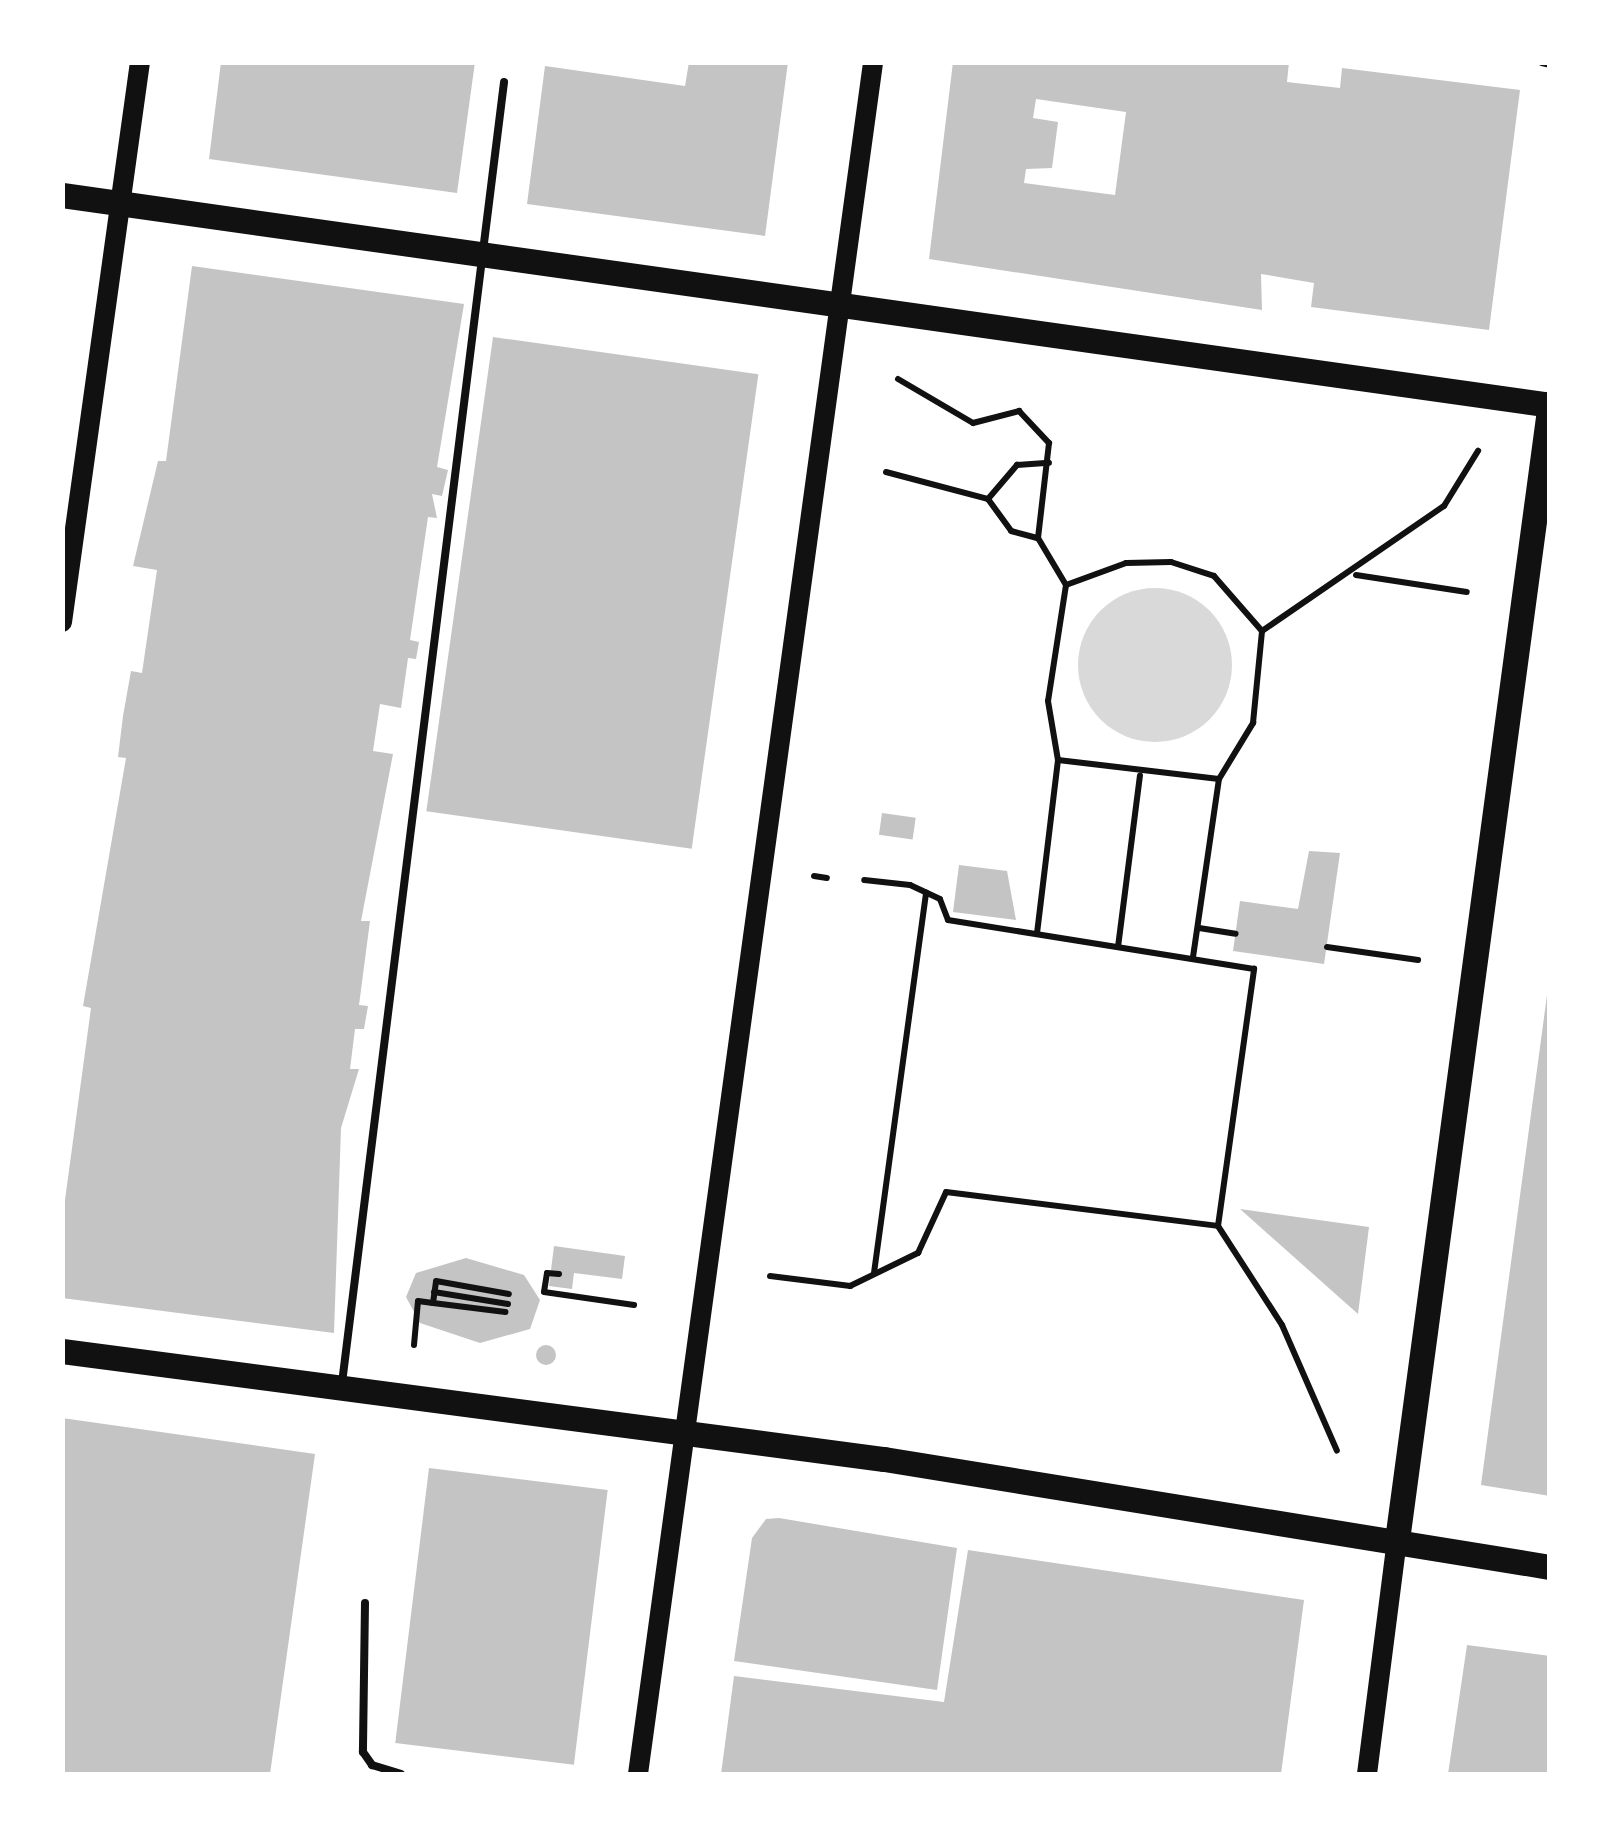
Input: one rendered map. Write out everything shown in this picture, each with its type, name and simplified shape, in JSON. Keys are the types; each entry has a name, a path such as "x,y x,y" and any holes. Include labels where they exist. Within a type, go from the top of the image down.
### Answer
{"main road":[{"path":"62,622 140,62"},
{"path":"638,1774 873,62"},
{"path":"62,195 840,308 1549,404 1366,1774"},
{"path":"62,1351 684,1433 1397,1540 1550,1568"}],"lane":[{"path":"1542,62 1550,64"},
{"path":"341,1389 504,82"},
{"path":"364,1603 363,1752 372,1765 401,1774"}],"path":[{"path":"898,379 973,423 1008,409 1034,419 1049,463 1038,538 1066,585 1048,702 1058,760 1037,934"},
{"path":"1262,631 1355,575 1444,506 1478,451"},
{"path":"988,498 1018,466 1049,463"},
{"path":"886,472 988,498 1011,531 1038,538"},
{"path":"1066,585 1126,563 1171,562 1214,576 1262,631 1253,723 1219,779 1194,957"},
{"path":"1355,575 1466,592"},
{"path":"1058,760 1140,775 1219,779"},
{"path":"1118,946 1140,775"},
{"path":"814,876 827,878"},
{"path":"864,880 926,893 948,920 1254,969 1218,1226 1282,1325 1337,1451"},
{"path":"874,1274 926,893"},
{"path":"1199,928 1236,934"},
{"path":"1326,947 1418,960"},
{"path":"770,1276 850,1286 918,1254 946,1192 1218,1226"},
{"path":"559,1274 546,1273 544,1292 634,1305"},
{"path":"433,1303 436,1281 508,1294"},
{"path":"414,1345 418,1301 507,1308 434,1292"}],"shaded area":[{"path":"1155,588 1184,594 1209,611 1226,636 1232,665 1226,694 1209,719 1184,736 1155,742 1126,736 1101,719 1084,694 1078,665 1084,636 1101,611 1126,594"}],"building":[{"path":"221,62 475,62 457,193 209,159"},
{"path":"689,62 788,62 765,236 527,204 545,66 685,86"},
{"path":"953,62 1289,62 1287,82 1340,88 1342,68 1520,90 1489,330 1311,307 1314,283 1261,274 1262,310 929,259","holes":["1036,99 1126,112 1115,195 1024,183 1026,169 1052,168 1058,122 1033,118"]},
{"path":"192,266 464,304 437,467 448,470 442,496 432,494 437,518 428,517 410,640 419,642 416,659 408,658 401,708 380,704 373,751 393,754 361,921 370,921 359,1005 368,1006 364,1029 355,1029 350,1069 359,1069 341,1128 334,1333 62,1298 62,1222 91,1008 83,1006 126,758 118,757 123,716 131,671 142,673 157,570 133,566 158,461 166,461"},
{"path":"493,337 758,374 692,849 426,811"},
{"path":"882,813 916,818 913,840 879,835"},
{"path":"1309,851 1340,853 1324,964 1233,951 1240,901 1298,909"},
{"path":"959,865 1007,871 1016,920 953,912"},
{"path":"1550,973 1550,1496 1481,1485"},
{"path":"1240,1209 1369,1227 1358,1314"},
{"path":"554,1246 625,1256 622,1279 574,1273 572,1289 549,1286"},
{"path":"466,1258 524,1275 540,1300 530,1329 480,1343 420,1323 406,1297 416,1273"},
{"path":"546,1345 556,1355 546,1365 536,1355"},
{"path":"62,1418 315,1454 270,1774 62,1774"},
{"path":"429,1468 608,1490 574,1765 395,1743"},
{"path":"766,1519 957,1548 937,1690 734,1661 752,1538"},
{"path":"968,1550 1304,1600 1281,1774 721,1774 734,1676 944,1702"},
{"path":"1467,1645 1550,1656 1550,1774 1448,1774"}]}
